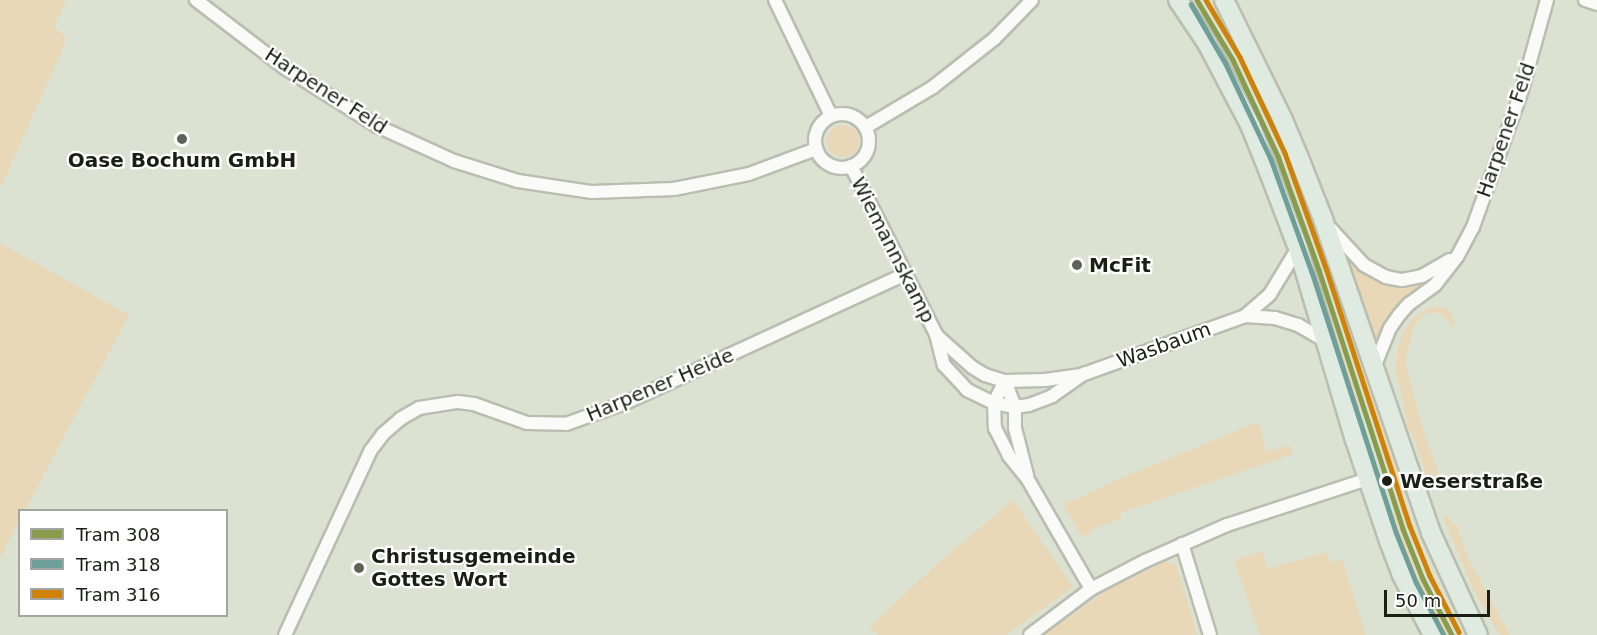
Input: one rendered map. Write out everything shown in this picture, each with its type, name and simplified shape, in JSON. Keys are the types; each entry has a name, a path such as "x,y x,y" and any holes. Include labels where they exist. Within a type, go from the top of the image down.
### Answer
{"main road":[{"path":"1178,0 1207,43 1250,124 1298,248 1368,478 1401,573 1433,635"},
{"path":"1224,0 1283,120 1323,219 1373,370 1431,533 1478,635"}],"street":[{"name":"Harpener Feld","path":"196,0 292,73 377,126 454,161 518,181 592,192 674,189 749,174 816,149"},
{"path":"775,0 831,116"},
{"path":"866,128 933,87 994,39 1032,0"},
{"name":"Harpener Feld","path":"1373,370 1390,328 1399,315 1409,304 1435,285 1456,257 1473,227 1515,109 1547,0"},
{"path":"1585,0 1597,4"},
{"path":"846,114 858,118 866,128 868,148 864,156 851,166 834,167 825,162 816,149 816,133 822,123 831,116 846,114"},
{"name":"Wiemannskamp","path":"851,166 936,334 944,365 956,381 967,390 994,403"},
{"path":"1323,219 1364,265 1386,277 1402,280 1422,276 1456,257"},
{"name":"Wasbaum","path":"1005,381 1046,380 1084,374 1245,316 1270,294 1298,248"},
{"name":"Harpener Heide","path":"285,635 371,450 383,434 400,419 419,408 458,402 474,404 527,423 566,424 626,403 905,274"},
{"name":"Wasbaum","path":"1245,316 1275,318 1298,325 1327,341"},
{"name":"Wiemannskamp","path":"936,334 972,367 985,375 1005,381"},
{"name":"Wasbaum","path":"994,403 1015,407 1029,405 1052,396 1084,374"},
{"path":"1005,381 994,403 995,428 1009,456 1028,478"},
{"path":"1005,381 1015,407 1015,428 1028,478 1091,589"},
{"path":"1030,635 1091,589 1182,544 1227,525 1368,478"},
{"path":"1182,544 1210,635"}],"shaded area":[{"path":"0,0 67,0 54,26 67,39 0,189"},
{"path":"1190,0 1194,0 1228,57 1272,149 1308,245 1361,409 1356,411 1318,278 1271,150 1226,57"},
{"path":"1208,0 1214,0 1234,37 1272,115 1304,193 1407,493 1401,494 1302,193 1270,117 1231,39"},
{"path":"843,125 854,130 859,141 854,152 843,157 832,152 827,141 832,130"},
{"path":"0,243 129,315 26,509 18,509 18,523 0,558"},
{"path":"1350,259 1378,281 1401,286 1426,283 1395,308 1378,341 1373,339 1348,262"},
{"path":"1432,306 1447,309 1451,314 1454,321 1452,332 1450,323 1443,316 1435,312 1424,314 1414,327 1405,361 1421,424 1443,485 1428,491 1426,483 1428,481 1411,431 1408,432 1405,424 1407,422 1396,370 1397,348 1403,332 1413,318"},
{"path":"1258,422 1267,452 1290,445 1293,454 1120,513 1121,519 1090,530 1091,533 1082,537 1063,505 1119,479"},
{"path":"1013,500 1073,587 1006,635 879,635 869,627 938,563"},
{"path":"1394,511 1415,567 1449,635 1444,635 1435,620 1409,568 1389,513"},
{"path":"1448,514 1452,524 1456,523 1469,560 1510,635 1500,635 1473,589 1443,516"},
{"path":"1262,551 1267,569 1326,552 1330,563 1342,559 1366,635 1260,635 1234,560"},
{"path":"1166,561 1176,565 1197,635 1044,635 1107,590"}],"tram line":[{"name":"308","path":"1197,0 1233,60 1278,156 1319,270 1403,529 1423,579 1452,635"},
{"name":"316","path":"1206,0 1240,57 1285,153 1326,268 1410,526 1430,576 1459,632"},
{"name":"318","path":"1191,4 1226,64 1271,159 1312,272 1396,532 1416,582 1444,635"}],"place":[{"name":"Oase Bochum GmbH","path":"182,139"},
{"name":"McFit","path":"1077,265"},
{"name":"Weserstraße","path":"1387,481"},
{"name":"Christusgemeinde Gottes Wort","path":"359,568"}]}
